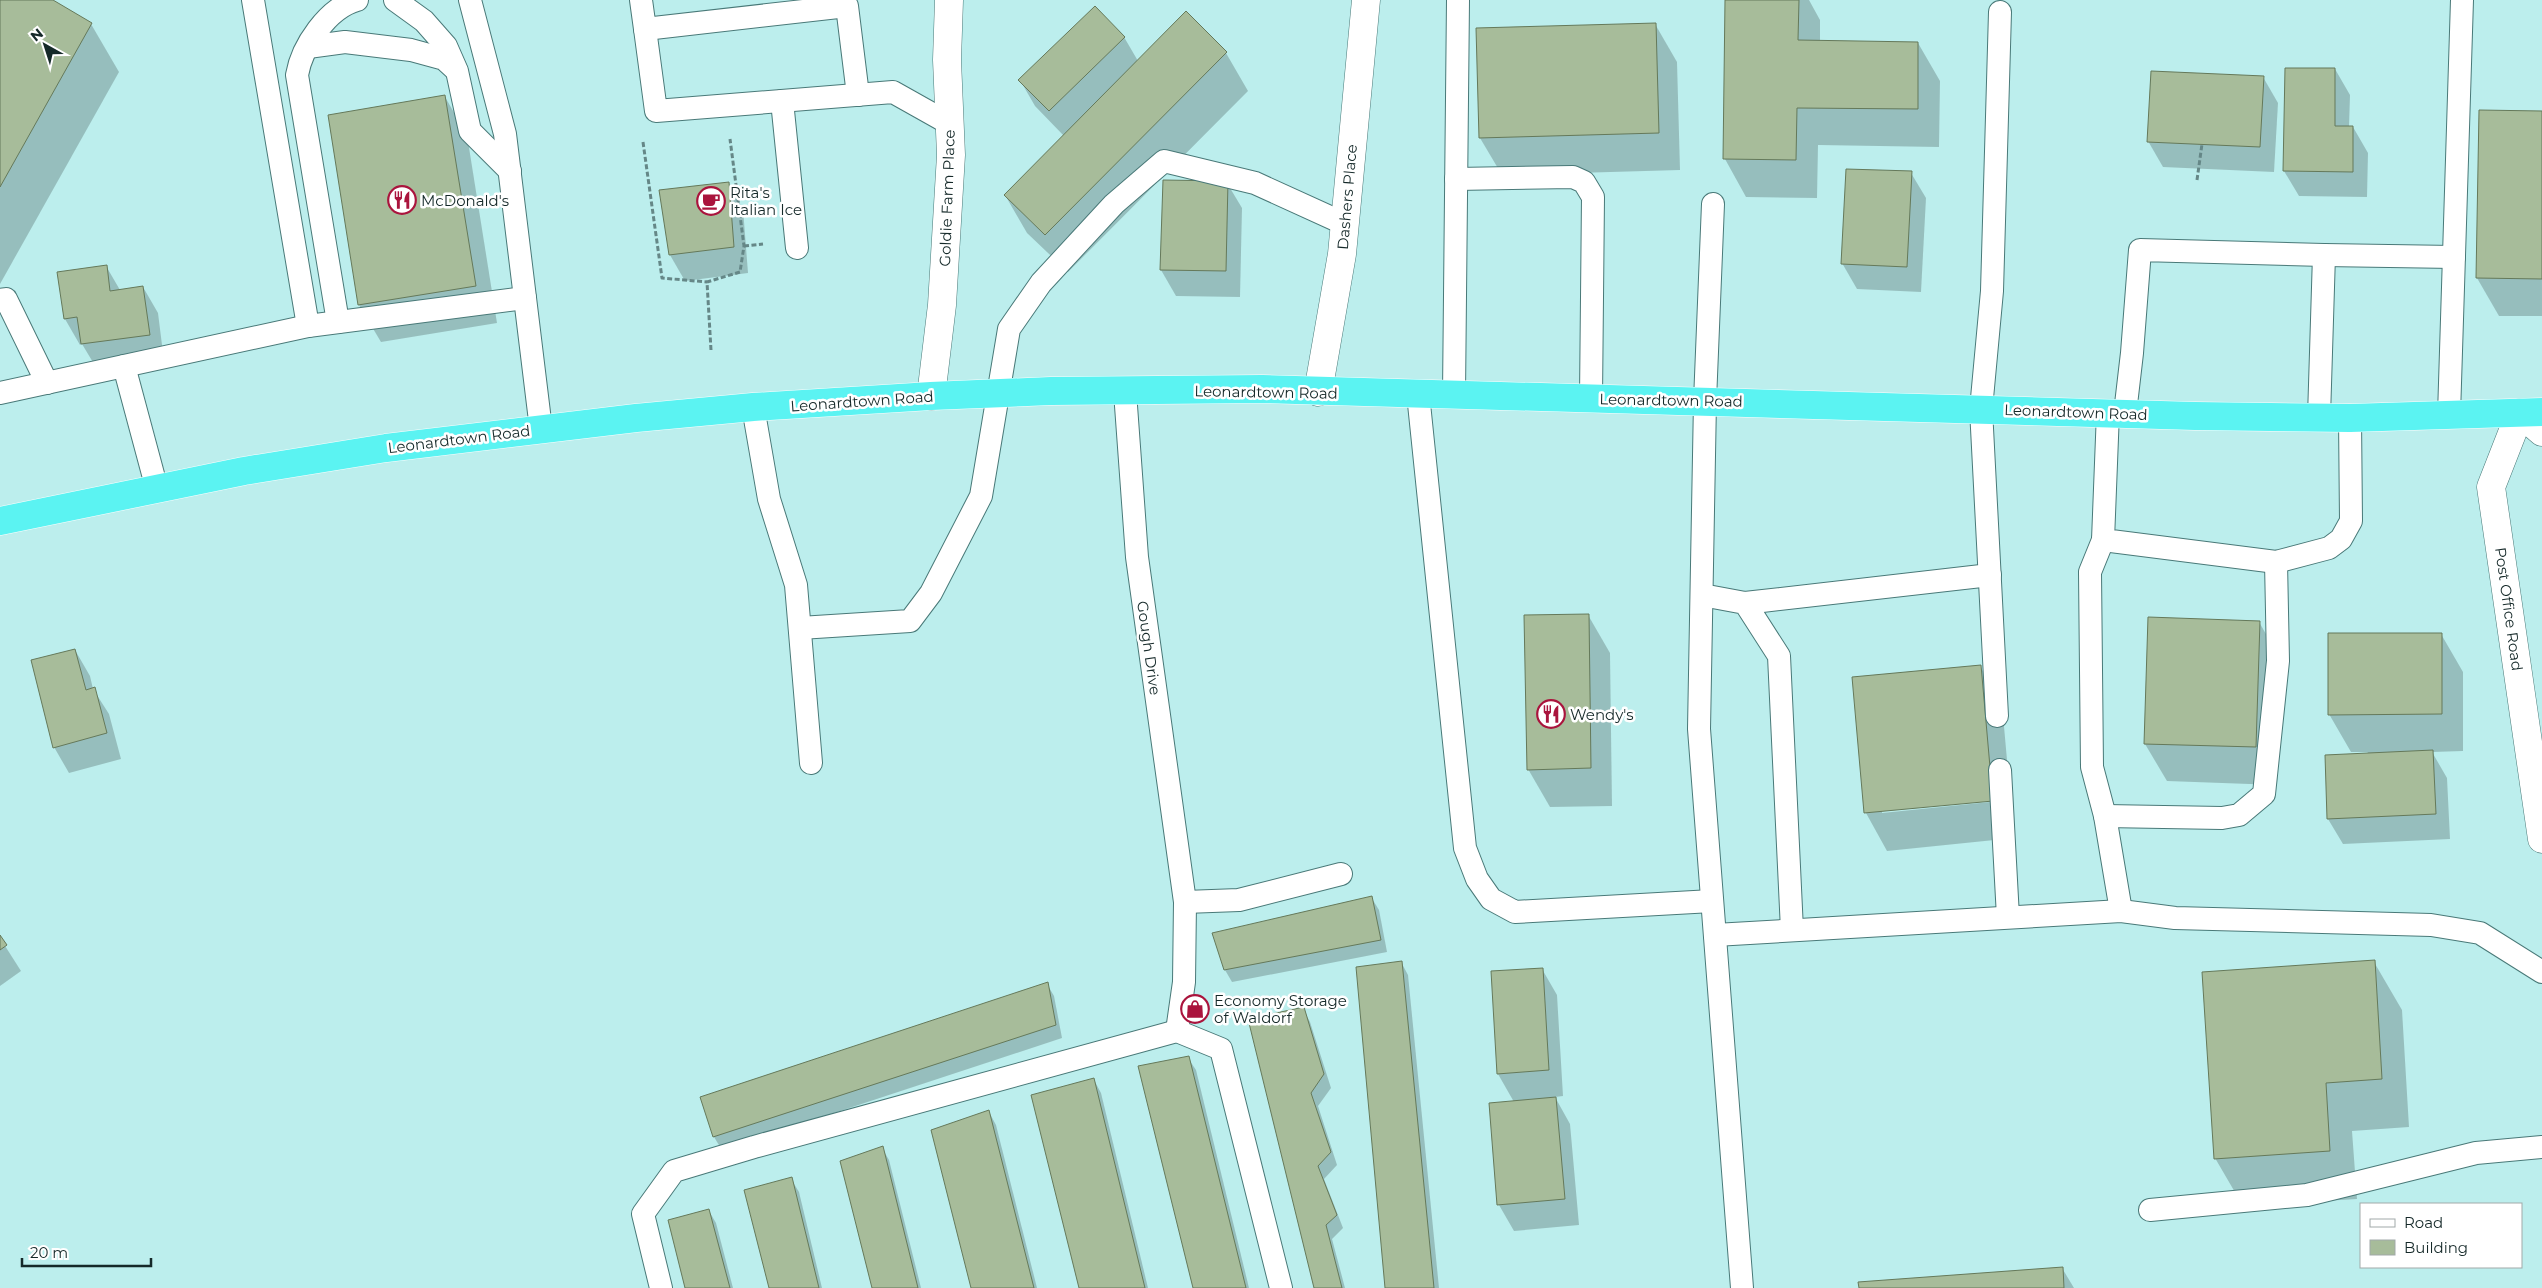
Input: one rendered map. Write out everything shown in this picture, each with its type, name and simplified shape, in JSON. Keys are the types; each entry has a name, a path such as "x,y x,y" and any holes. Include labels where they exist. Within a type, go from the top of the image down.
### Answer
{"highway":[{"name":"Leonardtown Road","path":"0,521 244,471 386,448 541,429 754,407 931,396 1051,391 1262,390 2350,418 2531,413"}],"street":[{"name":"Goldie Farm Place","path":"931,396 942,305 951,155 947,60 950,0"},
{"name":"Dashers Place","path":"1318,392 1345,224 1366,0"},
{"path":"2531,413 2542,432"},
{"name":"Post Office Road","path":"2531,413 2491,487 2542,839"}],"lane":[{"path":"253,0 308,326"},
{"path":"338,322 298,75 299,66 320,26 341,5 357,0"},
{"path":"395,0 424,21 446,46 457,70 470,131 510,171"},
{"path":"470,0 505,134 541,429"},
{"path":"641,0 656,111 893,92 950,124"},
{"path":"1454,394 1458,0"},
{"path":"2449,415 2462,0"},
{"path":"645,30 847,6 858,95"},
{"path":"1997,716 1981,409 1992,291 2000,12"},
{"path":"308,46 344,42 411,50 444,59 457,70"},
{"path":"782,100 797,248"},
{"path":"800,628 910,621 931,593 981,496 1009,329 1041,283 1114,204 1164,161 1255,183 1345,224"},
{"path":"1456,179 1573,177 1584,182 1593,197 1591,398"},
{"path":"1713,204 1705,401 1699,728 1742,1288"},
{"path":"2121,911 2105,816 2092,766 2090,572 2103,540 2116,413 2132,353 2140,250 2454,257"},
{"path":"2319,417 2324,255"},
{"path":"0,393 308,326 525,298"},
{"path":"0,300 6,299 48,383"},
{"path":"124,366 157,489"},
{"name":"Gough Drive","path":"1125,392 1137,557 1185,902 1184,982 1177,1031"},
{"path":"1418,394 1466,848 1477,879 1491,899 1515,912 1712,901"},
{"path":"754,407 770,499 796,585 811,763"},
{"path":"2103,540 2276,562 2329,548 2341,539 2351,521 2350,418"},
{"path":"2105,816 2222,818 2238,815 2252,807 2264,794 2278,661 2276,562"},
{"path":"1702,595 1745,603 1990,575"},
{"path":"1745,603 1779,656 1792,930"},
{"path":"2000,770 2008,917"},
{"path":"1185,902 1239,900 1341,874"},
{"path":"1715,935 2121,911 2175,918 2431,925 2480,933 2542,972"},
{"path":"661,1288 643,1214 674,1171 754,1147 1177,1031 1221,1049 1281,1288"},
{"path":"2150,1210 2306,1195 2476,1153 2542,1147"}],"path":[{"path":"656,111 643,143 662,278 707,282 740,272 744,246 726,105"},
{"path":"2196,180 2202,144"},
{"path":"707,282 711,350"}],"building":[{"path":"0,0 53,0 92,23 0,187"},
{"path":"1725,0 1799,0 1798,40 1918,42 1918,109 1797,108 1796,160 1723,159"},
{"path":"1095,6 1125,37 1049,111 1018,80"},
{"path":"1186,11 1227,52 1045,235 1004,195"},
{"path":"1656,23 1659,133 1479,138 1476,28"},
{"path":"2285,68 2335,68 2335,126 2353,126 2353,172 2283,171"},
{"path":"2151,71 2264,76 2260,147 2147,142"},
{"name":"McDonald's","path":"445,95 476,286 358,305 328,115"},
{"path":"2479,110 2542,111 2542,279 2476,278"},
{"path":"1846,169 1912,171 1907,267 1841,264"},
{"path":"1163,180 1228,181 1226,271 1160,270"},
{"path":"729,182 734,247 669,255 659,190"},
{"path":"107,265 110,291 143,286 150,335 81,344 77,317 64,319 57,272"},
{"path":"1589,614 1591,768 1527,770 1524,615"},
{"path":"2148,617 2260,621 2256,747 2144,744"},
{"path":"2328,633 2442,633 2442,714 2328,715"},
{"path":"75,649 86,690 95,687 107,733 53,748 31,660"},
{"path":"1981,665 1993,801 1864,813 1852,677"},
{"path":"2433,750 2436,814 2327,819 2325,755"},
{"path":"1372,896 1381,940 1224,970 1212,933"},
{"path":"0,935 7,945 0,950"},
{"path":"2375,960 2382,1079 2326,1083 2330,1151 2214,1159 2202,972"},
{"path":"1402,961 1434,1288 1385,1288 1356,967"},
{"path":"1543,968 1549,1070 1497,1074 1491,971"},
{"path":"1048,982 1056,1025 713,1137 700,1097"},
{"path":"1304,1007 1324,1074 1311,1093 1331,1152 1318,1166 1337,1215 1326,1225 1342,1288 1314,1288 1248,1019"},
{"path":"1189,1056 1246,1288 1193,1288 1138,1066"},
{"path":"1094,1078 1145,1288 1079,1288 1031,1095"},
{"path":"1556,1097 1565,1199 1497,1205 1489,1103"},
{"path":"989,1110 1034,1288 971,1288 931,1130"},
{"path":"883,1146 918,1288 872,1288 840,1161"},
{"path":"792,1177 819,1288 769,1288 744,1190"},
{"path":"709,1209 730,1288 685,1288 668,1220"},
{"path":"2063,1267 2064,1288 1859,1288 1858,1282"}],"place":[{"name":"McDonald's","path":"402,200"},
{"name":"Rita's Italian Ice","path":"711,201"},
{"name":"Wendy's","path":"1551,714"},
{"name":"Economy Storage of Waldorf","path":"1195,1009"}]}
